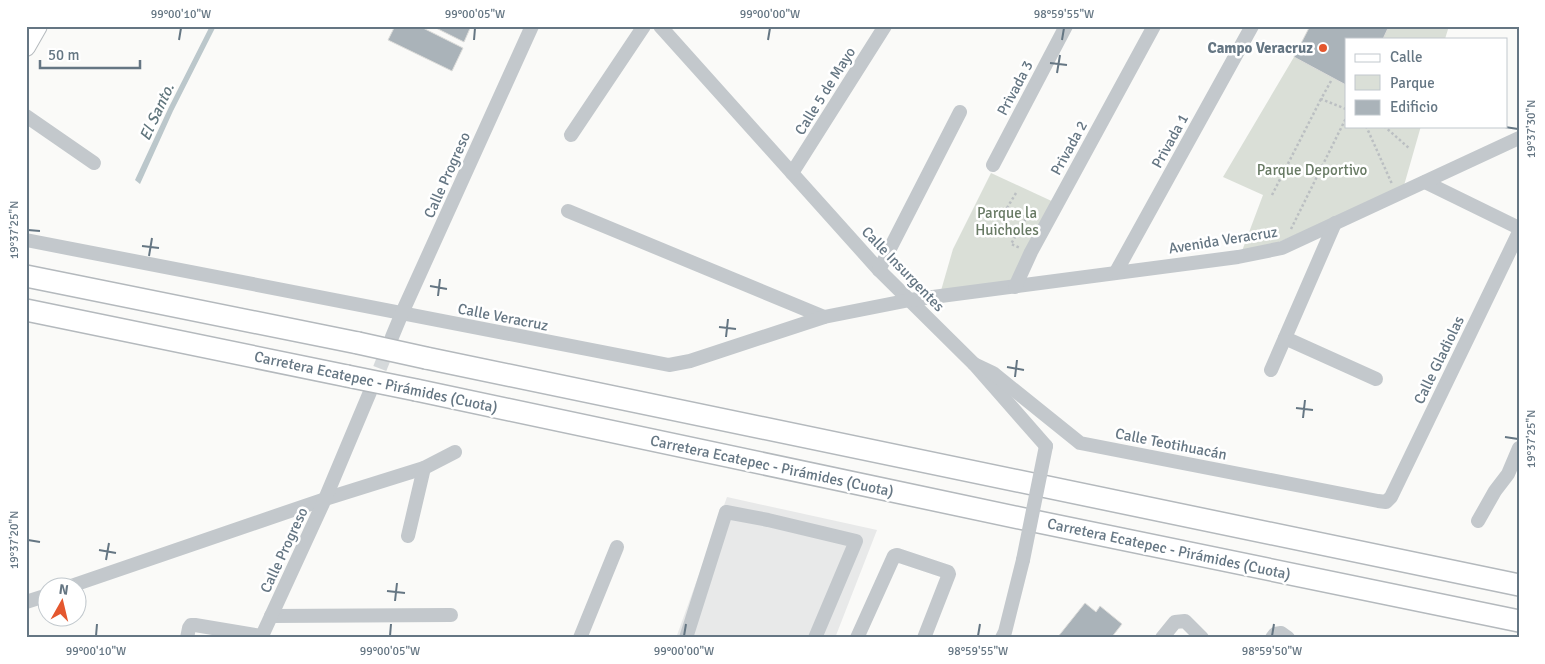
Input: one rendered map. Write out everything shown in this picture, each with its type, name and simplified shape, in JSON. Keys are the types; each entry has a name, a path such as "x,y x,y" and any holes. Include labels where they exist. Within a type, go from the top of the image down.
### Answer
{"highway":[{"path":"26,276 1519,585"},
{"name":"Carretera Ecatepec - Pirámides (Cuota)","path":"26,310 1519,621"}],"main road":[{"path":"26,32 30,26"},
{"path":"26,47 38,26"}],"street":[{"name":"Calle Progreso","path":"392,338 532,26"},
{"path":"571,136 644,26"},
{"name":"Calle Insurgentes","path":"660,26 879,270 974,364 1046,446 1023,560 1002,638"},
{"name":"Calle 5 de Mayo","path":"792,173 885,26"},
{"name":"Privada 3","path":"993,165 1066,26"},
{"name":"Privada 2","path":"1015,287 1031,252 1154,26"},
{"name":"Privada 1","path":"1116,272 1252,26"},
{"path":"879,270 960,112"},
{"path":"26,116 94,162"},
{"name":"Avenida Veracruz","path":"910,300 1238,257 1282,248 1519,138"},
{"path":"1425,182 1519,230"},
{"path":"568,211 824,317"},
{"path":"1271,370 1336,224"},
{"name":"Calle Gladiolas","path":"1386,502 1391,497 1519,230"},
{"name":"Calle Veracruz","path":"26,240 669,365 690,361 824,317 910,300"},
{"path":"1285,338 1376,379"},
{"name":"Calle Teotihuacán","path":"974,364 993,373 1080,443 1378,502 1386,502"},
{"name":"Calle Progreso","path":"261,637 325,499 370,392"},
{"path":"1478,521 1495,491 1508,474 1519,448"},
{"path":"88,580 325,499 424,468 455,452"},
{"path":"408,536 424,468"},
{"path":"686,638 726,512 856,541 815,638"},
{"path":"580,638 617,547"},
{"path":"857,638 894,556 898,555 948,572 949,574 924,638"},
{"path":"26,602 38,598"},
{"path":"271,616 451,615"},
{"path":"1162,638 1175,622 1185,622 1202,638"},
{"path":"187,638 191,625 261,637"},
{"path":"1272,638 1275,634 1281,633 1288,638"}],"path":[{"path":"1272,195 1331,81"},
{"path":"1321,99 1345,109"},
{"path":"1282,248 1345,120"},
{"path":"1367,128 1396,194"},
{"path":"1386,128 1410,149"},
{"path":"1016,193 1007,208 1026,218 1011,244 1031,252"}],"shaded area":[{"path":"210,26 216,26 173,111 140,184 135,180"},
{"path":"727,497 877,530 835,638 676,638"}],"green space":[{"name":"Parque Deportivo","path":"1310,26 1449,26 1445,38 1345,38 1345,128 1420,128 1403,189 1239,259 1263,195 1223,177 1294,57"},
{"name":"Parque la Huicholes","path":"991,173 1058,204 1012,286 940,294 953,249"}],"building":[{"path":"395,26 419,26 463,48 452,71 388,40"},
{"path":"432,26 471,26 464,42"},
{"name":"Campo Veracruz","path":"1310,26 1389,26 1383,38 1345,38 1345,84 1294,57"},
{"path":"1085,603 1096,612 1100,606 1122,624 1111,638 1057,638"}],"tunnel":[{"path":"372,388 390,343"}],"place":[{"name":"Campo Veracruz","path":"1323,48"}],"water label":[{"name":"El Santo.","path":"157,112"}]}
